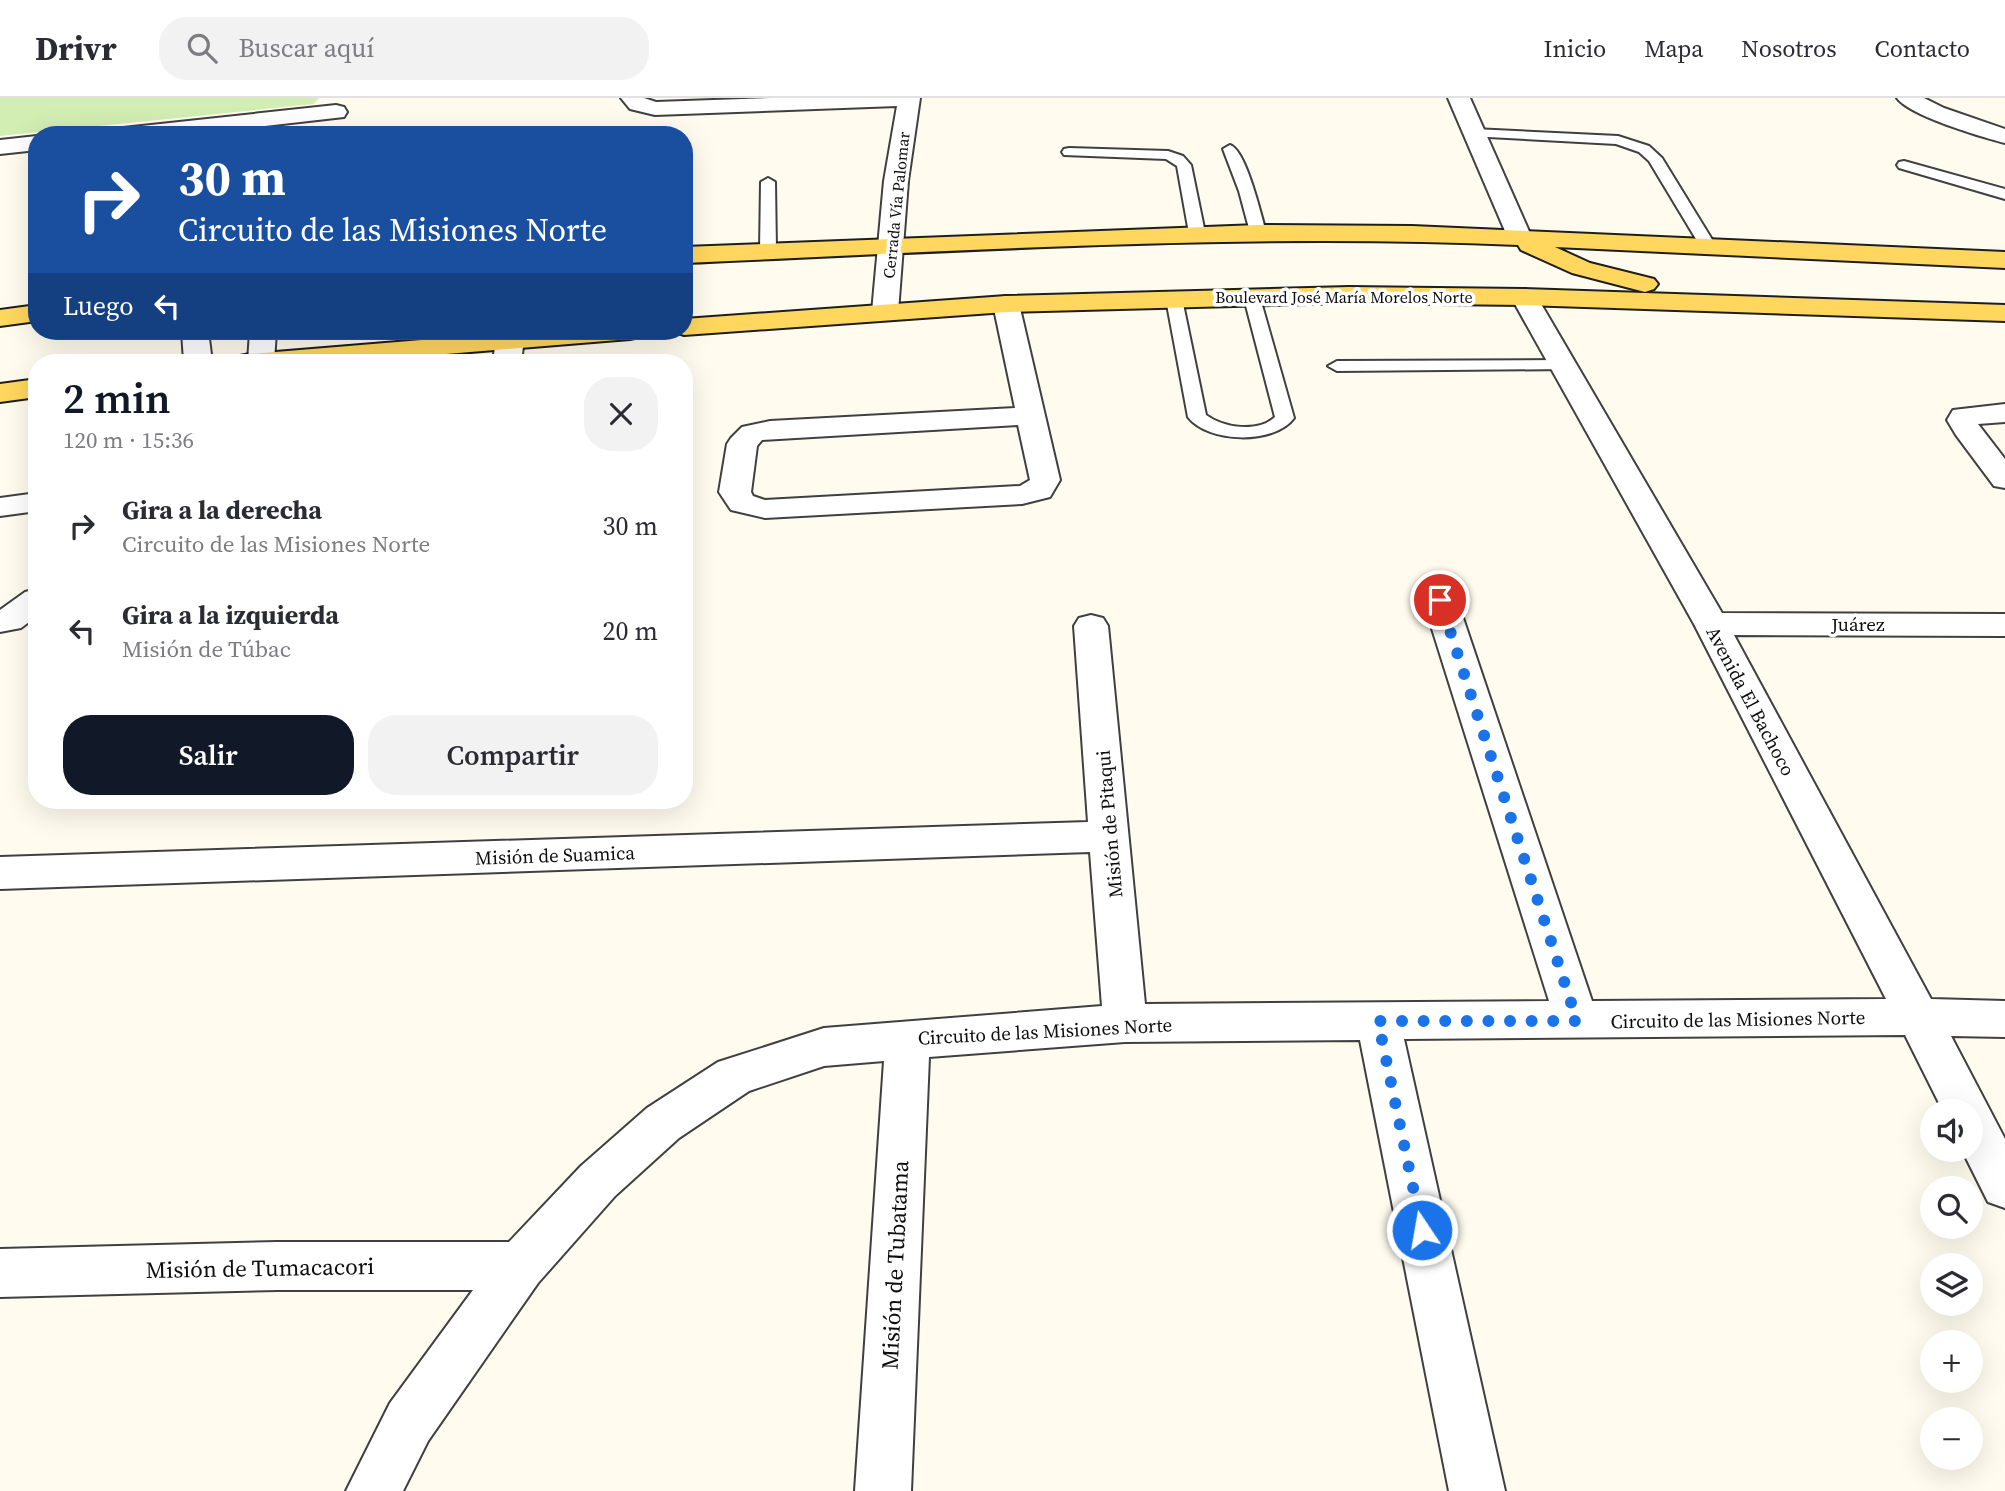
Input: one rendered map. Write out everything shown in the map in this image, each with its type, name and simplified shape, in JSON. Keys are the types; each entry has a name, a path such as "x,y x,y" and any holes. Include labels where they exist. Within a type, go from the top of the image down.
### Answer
{"main road":[{"path":"693,255 1258,232 1412,233 2005,260"},
{"path":"1520,238 1553,257 1620,278 1736,303"},
{"path":"1524,297 1520,283 1523,274 1553,257 1680,245"},
{"name":"Boulevard José María Morelos Norte","path":"693,326 1006,304 1252,298 1524,297 2005,313"},
{"path":"0,318 28,314"},
{"path":"440,354 509,351 575,340"},
{"path":"0,393 28,389"}],"street":[{"name":"Cerrada Vía Palomar","path":"632,98 638,104 655,109 909,98 896,181 885,312"},
{"path":"1459,98 1520,238"},
{"path":"1908,98 1936,113 2005,136"},
{"path":"244,126 341,105"},
{"path":"325,126 341,105"},
{"path":"0,147 28,144"},
{"name":"Avenida El Bachoco","path":"1524,297 1711,624 1961,1099"},
{"path":"1006,304 1032,416 1045,480 1039,490 1022,495 765,509 742,503 735,492 742,444 752,433 1032,416"},
{"path":"2005,413 1972,414 1964,416 1962,420 2005,479"},
{"path":"0,507 28,503"},
{"path":"1440,600 1577,1021"},
{"path":"0,621 9,620 28,606"},
{"name":"Juárez","path":"1711,624 2005,625"},
{"name":"Misión de Pitaqui","path":"1091,626 1125,1023"},
{"name":"Misión de Suamica","path":"0,873 1110,836"},
{"name":"Circuito de las Misiones Norte","path":"374,1491 410,1422 520,1266 598,1181 663,1123 734,1076 824,1047 1125,1023 1918,1017 2005,1019"},
{"path":"1378,1021 1477,1491"},
{"name":"Misión de Tubatama","path":"883,1491 908,1039"},
{"path":"1983,1144 2005,1186"},
{"name":"Misión de Tumacacori","path":"0,1273 277,1266 520,1266"}],"lane":[{"path":"1474,133 1604,138 1631,143 1644,149 1654,158 1707,246"},
{"path":"1230,149 1247,191 1258,232"},
{"path":"1069,152 1168,155 1178,159 1184,164 1197,233"},
{"path":"1903,164 2005,194"},
{"path":"768,182 768,251"},
{"path":"1174,299 1197,417 1216,429 1265,431 1279,426 1285,418 1252,298"},
{"path":"1337,366 1563,365"}],"green space":[{"path":"0,98 319,98 314,104 98,126 28,126 28,133 0,136"}],"route":[{"path":"1422,1230 1378,1021 1577,1021 1440,600"}]}
